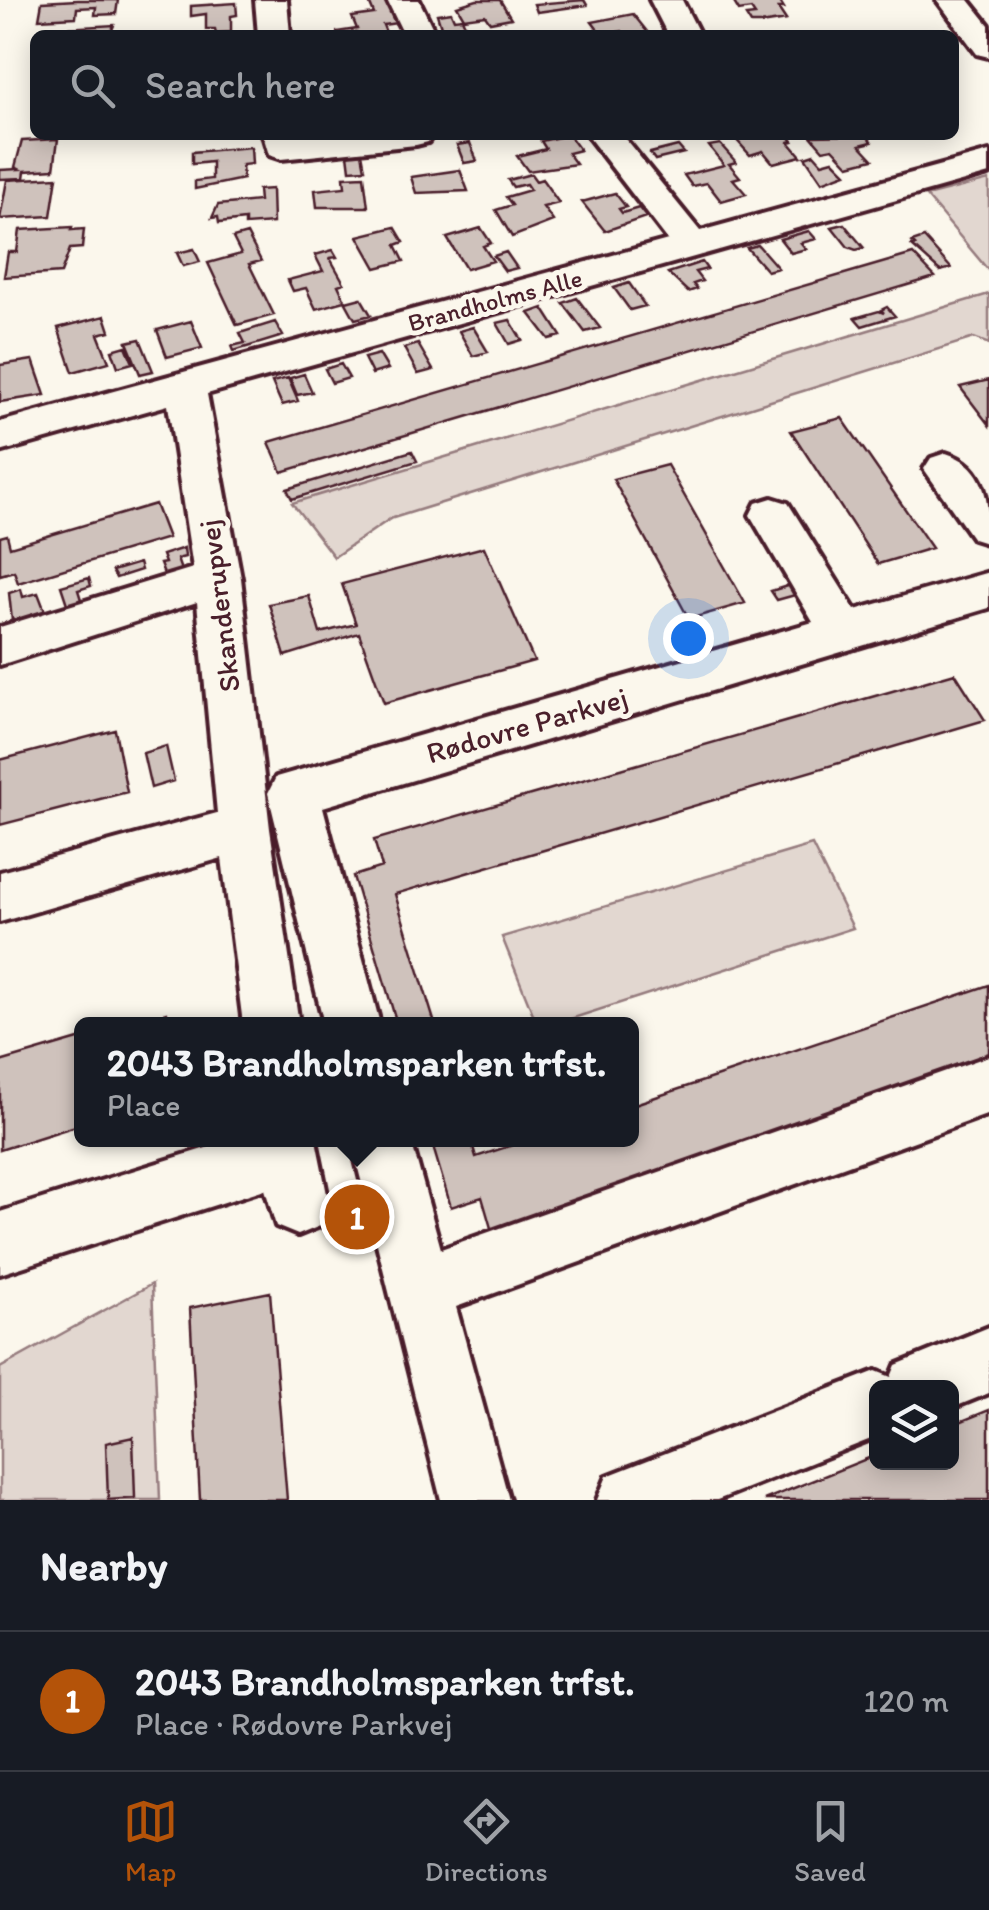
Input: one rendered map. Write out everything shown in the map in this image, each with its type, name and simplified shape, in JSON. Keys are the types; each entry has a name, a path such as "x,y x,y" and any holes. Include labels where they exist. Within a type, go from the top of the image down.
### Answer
{"street":[{"path":"271,0 274,30"},
{"path":"403,0 418,30"},
{"path":"666,0 681,30"},
{"path":"954,0 989,47"},
{"path":"280,140 281,148 364,140"},
{"path":"608,140 692,245"},
{"name":"Brandholms Alle","path":"0,437 989,163"},
{"name":"Skanderupvej","path":"185,384 218,578 244,830 269,1017"},
{"path":"946,469 989,528"},
{"path":"772,515 844,632"},
{"path":"0,646 218,578"},
{"name":"Rødovre Parkvej","path":"350,1017 294,793 989,590"},
{"path":"0,898 244,830"},
{"path":"420,1288 989,1085"},
{"path":"383,1147 475,1500"},
{"path":"0,1243 290,1165"},
{"path":"939,1380 989,1360"},
{"path":"632,1500 869,1407"}],"shaded area":[{"path":"989,180 989,271 926,196"},
{"path":"989,294 989,344 974,338 390,519 334,557 292,503"},
{"path":"812,845 853,928 577,1017 534,1017 502,937"},
{"path":"152,1284 160,1500 0,1500 0,1368"}],"building":[{"path":"118,0 116,14 95,15 96,7 77,8 76,17 39,19 42,2"},
{"path":"391,0 397,23 383,25 385,30 350,30 357,29 352,17 374,14 369,2"},
{"path":"477,0 500,0 511,18 490,22 485,15 464,18 457,6"},
{"path":"584,0 587,5 537,12 534,4"},
{"path":"779,0 784,8 778,8 786,20 760,24 751,24 746,16 755,15 751,9 739,11 733,1"},
{"path":"236,3 237,15 231,16 231,30 206,29 206,14 191,16 191,6"},
{"path":"451,12 454,19 462,18 467,29 442,30 437,14"},
{"path":"633,14 646,30 598,30 592,22"},
{"path":"114,25 112,30 66,28"},
{"path":"58,140 54,169 25,171 24,178 0,179 0,170 19,169 15,167 22,141"},
{"path":"573,140 580,150 568,153 576,164 528,171 517,156 546,149 541,141"},
{"path":"737,140 792,140 789,142 801,156 773,163 763,151 750,155"},
{"path":"814,140 870,140 860,145 873,159 849,165 833,148 823,150"},
{"path":"470,143 477,161 464,163 457,145"},
{"path":"720,144 736,162 729,164 740,177 733,179 746,194 721,201 707,183 692,186 684,175 724,165 709,146"},
{"path":"678,146 684,153 655,160 650,153"},
{"path":"251,147 252,164 242,165 243,179 195,189 195,181 212,179 212,162 192,164 192,152"},
{"path":"362,153 365,169 350,170 348,154"},
{"path":"814,154 822,163 833,160 846,173 822,182 805,157"},
{"path":"460,170 468,191 416,193 411,177"},
{"path":"531,174 536,181 542,179 559,203 543,207 553,221 512,237 496,210 512,205 506,197 530,190 526,184 513,187 508,180"},
{"path":"364,176 368,207 317,207 315,190 345,187 344,177"},
{"path":"57,177 51,216 0,219 7,180"},
{"path":"272,189 273,223 219,223 218,217 212,218 218,205 259,201 258,190"},
{"path":"615,193 626,207 619,209 622,213 639,208 646,217 605,231 582,202"},
{"path":"844,224 864,248 848,247 832,227"},
{"path":"72,227 71,230 84,229 82,248 70,249 61,273 4,277 8,252 17,252 20,230"},
{"path":"395,227 404,242 396,245 404,261 376,268 358,236"},
{"path":"481,228 491,243 483,246 493,261 466,269 447,238"},
{"path":"809,231 816,239 801,243 806,249 791,253 780,239"},
{"path":"247,234 261,261 249,264 274,315 237,325 208,263 241,254 233,238"},
{"path":"924,238 951,268 940,271 912,246 912,242"},
{"path":"758,245 778,268 767,271 747,248"},
{"path":"194,249 200,262 183,266 177,253"},
{"path":"333,250 337,257 330,258 344,283 338,285 346,302 361,298 371,315 355,319 345,301 316,309 306,288 293,291 288,280 323,271 315,255"},
{"path":"506,252 517,268 505,271 494,256"},
{"path":"913,254 935,277 282,472 269,442"},
{"path":"702,262 707,269 695,272 702,281 693,284 697,289 688,292 668,273"},
{"path":"629,283 645,306 630,310 614,288"},
{"path":"577,298 600,328 585,332 563,303"},
{"path":"887,307 895,316 862,326 855,318 884,313 881,310"},
{"path":"543,308 561,336 549,339 529,313"},
{"path":"105,316 110,331 98,334 109,362 73,372 58,328"},
{"path":"510,320 522,340 509,344 497,323"},
{"path":"191,321 202,348 167,357 157,330"},
{"path":"275,322 283,336 234,351 232,346 245,343 240,333"},
{"path":"473,327 488,352 473,356 459,331"},
{"path":"140,339 153,371 140,374 127,342"},
{"path":"418,344 433,370 418,374 404,348"},
{"path":"126,346 133,363 118,367 112,350"},
{"path":"379,354 388,369 372,374 364,358"},
{"path":"33,360 45,395 0,402 0,365"},
{"path":"341,364 349,378 332,383 325,369"},
{"path":"304,374 312,392 297,395 290,378"},
{"path":"288,378 298,401 282,405 272,382"},
{"path":"989,380 989,425 960,387"},
{"path":"842,418 932,548 878,564 791,431"},
{"path":"412,451 417,461 292,499 287,489"},
{"path":"667,465 745,603 689,619 613,479"},
{"path":"155,504 168,538 18,583 14,571 0,575 0,537 7,535 10,547"},
{"path":"484,547 534,661 384,703 359,633 285,656 269,604 309,596 320,633 356,624 342,584"},
{"path":"184,548 185,557 177,559 183,576 167,582 160,564 165,563 162,555"},
{"path":"139,563 141,570 116,578 112,571"},
{"path":"89,578 91,586 78,590 84,609 70,613 61,586"},
{"path":"800,582 806,592 777,600 771,591"},
{"path":"21,589 23,597 38,593 48,619 13,630 9,593"},
{"path":"955,673 985,720 395,894 433,1017 395,1017 353,876 382,867 374,840"},
{"path":"115,730 127,792 0,825 0,760"},
{"path":"166,746 174,781 151,788 143,753"},
{"path":"989,985 989,1063 493,1235 482,1197 451,1207 433,1147 473,1147 476,1157 507,1147 639,1147 639,1103"},
{"path":"74,1040 74,1127 0,1150 0,1062"},
{"path":"364,1192 375,1233 350,1242 340,1201"},
{"path":"270,1292 287,1500 200,1500 190,1308"},
{"path":"989,1410 989,1500 764,1500 869,1458 869,1470 959,1470 959,1422"},
{"path":"133,1437 135,1498 108,1500 106,1443"}],"place":[{"name":"2043 Brandholmsparken trfst.","path":"357,1217"}]}
